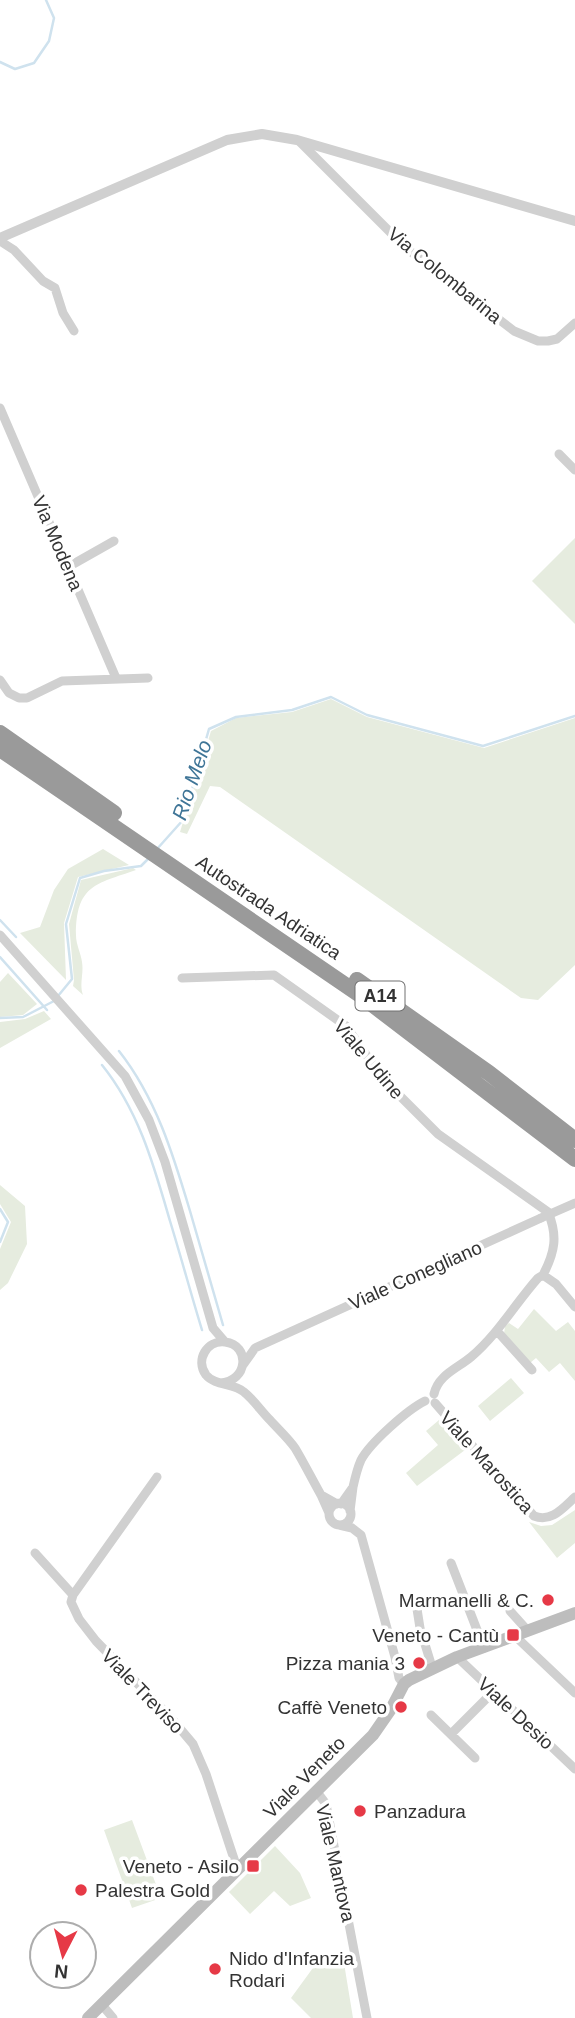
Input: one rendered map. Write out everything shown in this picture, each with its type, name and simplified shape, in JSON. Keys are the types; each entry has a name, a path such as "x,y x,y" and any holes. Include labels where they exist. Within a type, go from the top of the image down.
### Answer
{"highway":[{"name":"Autostrada Adriatica","path":"0,733 137,829 182,867 360,995 575,1158"},
{"name":"Autostrada Adriatica","path":"0,749 114,826 366,986 489,1073 575,1140"}],"main road":[{"name":"Viale Veneto","path":"88,2018 373,1735 404,1684 432,1667 573,1616"}],"street":[{"path":"0,240 227,141 262,134 297,140 575,221"},
{"name":"Via Colombarina","path":"297,140 406,248 514,331 538,341 548,341 557,339 575,323"},
{"path":"0,240 14,250 43,281 55,288 63,313 74,331"},
{"name":"Via Modena","path":"0,408 116,678"},
{"path":"559,454 575,470"},
{"path":"68,567 114,541"},
{"path":"0,680 9,693 19,698 27,698 62,681 148,678"},
{"path":"0,935 125,1076 149,1120 165,1162 212,1328 202,1360 204,1372 214,1381 242,1390 293,1446 321,1495 332,1522 352,1528 360,1535 399,1678 404,1684"},
{"name":"Viale Udine","path":"182,978 274,975 341,1021 384,1080 431,1128 548,1212 555,1228 549,1265 543,1275"},
{"name":"Viale Conegliano","path":"255,1348 575,1203"},
{"path":"339,1525 348,1521 356,1473 370,1448 415,1406 431,1399 443,1377 476,1353 497,1331 533,1283 543,1275 556,1284 575,1307"},
{"path":"212,1328 240,1352 242,1390"},
{"path":"497,1331 532,1370"},
{"path":"207,1348 218,1342 255,1348 232,1380 220,1383"},
{"name":"Viale Marostica","path":"431,1399 534,1516 552,1517 575,1497"},
{"path":"74,1595 156,1478"},
{"path":"329,1513 331,1507 339,1504 353,1487"},
{"path":"321,1495 347,1506 350,1511"},
{"name":"Viale Treviso","path":"35,1553 71,1590 74,1595 71,1602 73,1608 96,1642 172,1718 193,1744 206,1773 238,1871"},
{"path":"451,1563 484,1647"},
{"path":"417,1609 432,1667"},
{"path":"510,1611 522,1633 575,1693"},
{"name":"Viale Desio","path":"457,1657 575,1769"},
{"path":"451,1734 493,1692"},
{"path":"431,1715 475,1758"},
{"name":"Viale Mantova","path":"317,1792 326,1804 367,2018"},
{"path":"102,2005 113,2018"}],"shaded area":[{"path":"575,538 575,624 532,581"},
{"path":"331,699 367,717 484,748 575,718 575,965 538,1000 521,998 220,787 210,786 187,834 180,832 211,731 236,718 292,712"},
{"path":"103,849 129,865 78,877 64,923 66,980 20,933 40,927 54,890 68,869"},
{"path":"133,868 136,870 91,889 80,906 76,935 82,962 83,995 73,986 69,924 81,880"},
{"path":"8,973 37,1004 23,1015 0,1017 0,982"},
{"path":"44,1011 51,1019 0,1048 0,1022 25,1019"},
{"path":"0,1185 25,1206 27,1244 8,1283 0,1290 0,1249 11,1222 0,1204"},
{"path":"534,1309 556,1331 568,1322 575,1331 575,1381 560,1363 549,1372 536,1358 530,1363 504,1334 505,1326 509,1323 518,1329"},
{"path":"511,1378 524,1393 490,1421 478,1406"},
{"path":"439,1420 465,1450 417,1486 406,1473 438,1445 426,1431"},
{"path":"575,1510 575,1543 557,1558 529,1522 541,1526 552,1525"},
{"path":"132,1820 161,1898 132,1908 104,1830"},
{"path":"275,1846 300,1873 311,1898 290,1906 274,1891 250,1914 229,1892"},
{"path":"343,1957 353,2018 311,2018 291,1998 318,1961"}],"waterway":[{"path":"0,62 15,69 34,63 49,41 54,18 46,0"},
{"name":"Rio Melo","path":"157,849 183,820 209,729 236,717 292,710 331,697 367,715 483,746 575,716"},
{"name":"Rio Melo","path":"58,996 72,979 66,924 80,878 104,871 141,866 150,857"},
{"path":"0,920 16,937"},
{"path":"0,957 47,1010"},
{"name":"Rio Melo","path":"0,1018 23,1017 54,1001"},
{"path":"119,1051 153,1107 170,1148 223,1325"},
{"path":"102,1065 126,1101 144,1140 202,1330"},
{"name":"Rio Melo","path":"0,1209 8,1222 0,1242"}],"place":[{"name":"Marmanelli & C.","path":"548,1600"},
{"name":"Veneto - Cantù","path":"513,1635"},
{"name":"Pizza mania 3","path":"419,1663"},
{"name":"Caffè Veneto","path":"401,1707"},
{"name":"Panzadura","path":"360,1811"},
{"name":"Veneto - Asilo","path":"253,1866"},
{"name":"Palestra Gold","path":"81,1890"},
{"name":"Nido d'Infanzia Rodari","path":"215,1969"}]}
